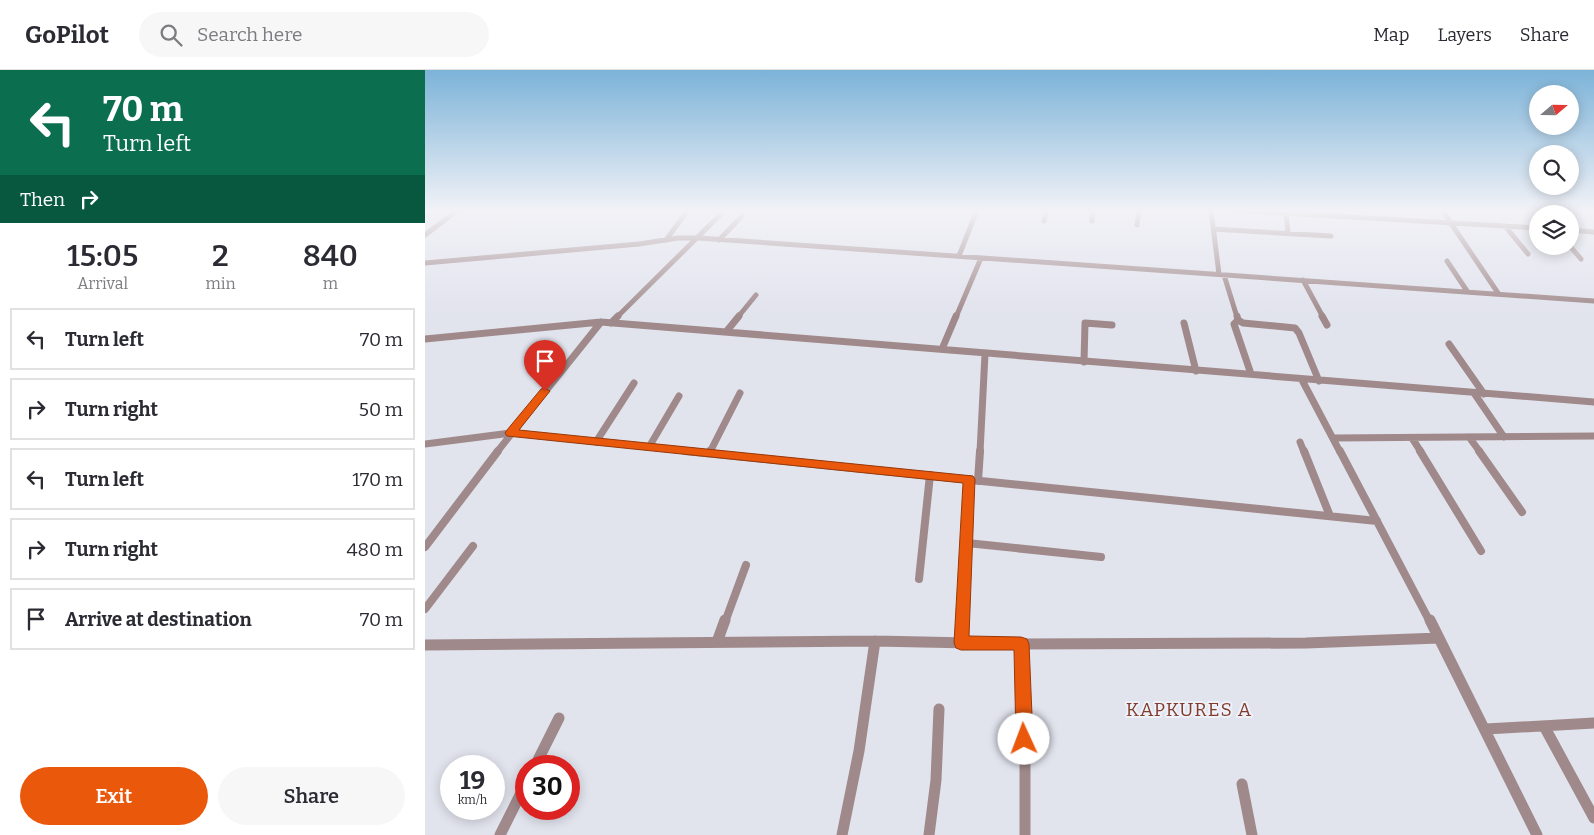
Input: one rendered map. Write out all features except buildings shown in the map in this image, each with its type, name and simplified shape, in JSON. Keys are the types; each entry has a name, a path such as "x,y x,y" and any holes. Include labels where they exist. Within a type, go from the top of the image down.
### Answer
{"street":[{"path":"425,263 606,246"},
{"path":"611,322 691,246"},
{"path":"804,246 1594,301"},
{"path":"959,256 963,246"},
{"path":"1216,246 1221,274 1239,320 1243,323 1295,328 1319,381"},
{"path":"1466,246 1498,293"},
{"path":"1521,246 1528,254"},
{"path":"1578,255 1581,259"},
{"path":"941,349 981,258"},
{"path":"1447,261 1467,291"},
{"path":"1303,280 1327,325"},
{"path":"726,332 756,295"},
{"path":"1239,320 1234,324 1251,374"},
{"path":"425,547 511,433 601,322"},
{"path":"425,339 564,324 611,322 985,354 1251,374 1302,380 1594,402"},
{"path":"1084,362 1085,323 1111,325"},
{"path":"1185,323 1196,371"},
{"path":"1449,344 1484,394"},
{"path":"961,643 967,543 985,354"},
{"path":"1302,380 1439,638 1486,729 1537,835"},
{"path":"595,442 635,383"},
{"path":"709,453 740,393"},
{"path":"1474,393 1504,437"},
{"path":"649,447 679,396"},
{"path":"425,444 511,433 1377,521"},
{"path":"1334,438 1594,436"},
{"path":"1469,437 1523,512"},
{"path":"1412,438 1481,550"},
{"path":"1300,442 1330,516"},
{"path":"919,579 930,475"},
{"path":"967,543 1101,557"},
{"path":"425,609 473,546"},
{"path":"717,642 746,565"},
{"path":"425,645 717,642 1021,644 1306,642 1439,638"},
{"path":"842,835 859,752 875,642"},
{"path":"1021,644 1025,757 1025,835"},
{"path":"929,835 936,780 939,710"},
{"path":"540,755 559,718"},
{"path":"1486,729 1594,723"},
{"path":"1544,726 1594,818"},
{"path":"1242,784 1252,835"},
{"path":"500,835 515,805"}],"district":[{"name":"KAPKURES A","path":"1189,709"}],"route":[{"path":"545,391 511,433 969,479 961,643 1021,644 1024,739"}]}
